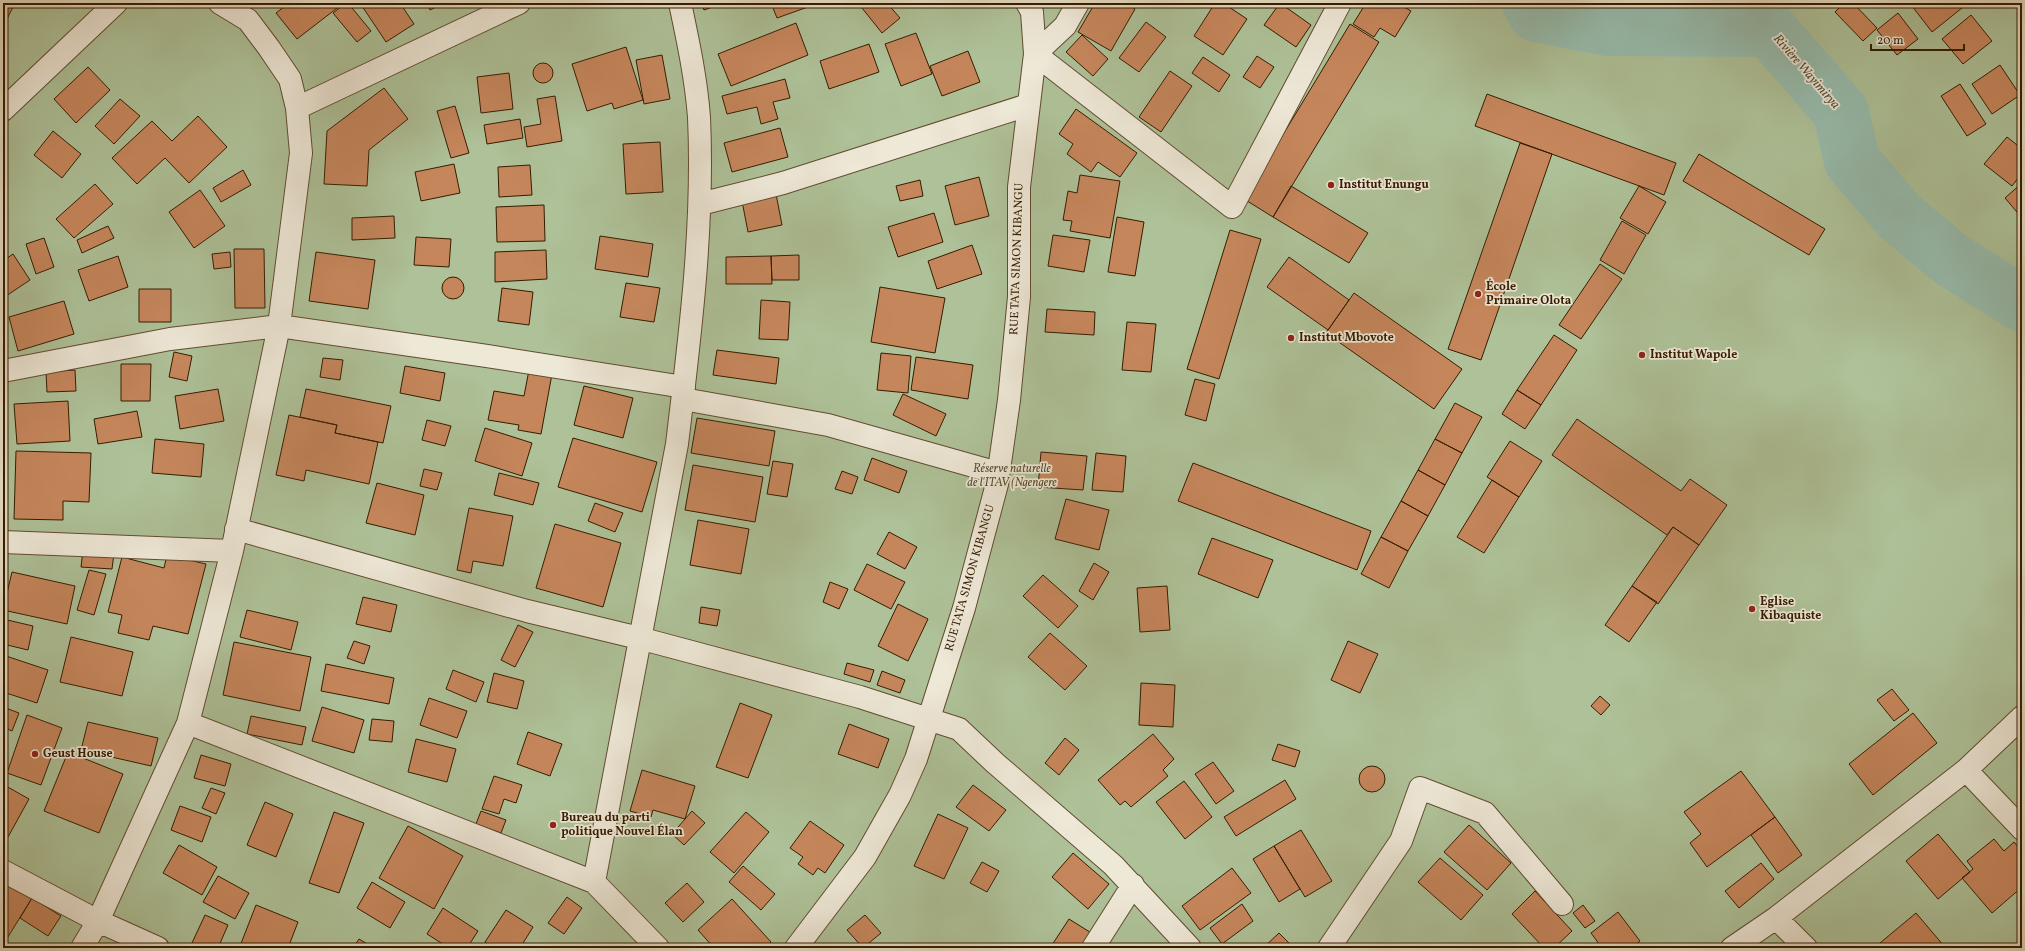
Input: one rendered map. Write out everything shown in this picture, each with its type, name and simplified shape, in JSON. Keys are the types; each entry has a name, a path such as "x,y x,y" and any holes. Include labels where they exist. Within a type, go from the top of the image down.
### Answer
{"street":[{"path":"3,110 116,3"},
{"path":"82,948 98,921 188,723 232,551 279,326 301,153 297,108 290,79 270,48 248,20 220,3"},
{"path":"297,108 519,3"},
{"path":"594,882 639,638 677,444 683,393 700,204 698,116 692,59 680,3"},
{"name":"RUE TATA SIMON KIBANGU","path":"796,948 865,858 900,795 916,759 964,608 997,484 1009,400 1019,297 1019,187 1035,54 1032,12 1027,3"},
{"path":"1078,3 1065,26 1035,54 1232,207 1340,3"},
{"path":"700,204 783,183 1028,105"},
{"path":"3,372 170,339 279,326 487,356 683,393 828,424 998,473"},
{"path":"236,529 527,611 639,638 852,695 959,728 995,763 1054,813 1133,885 1190,948"},
{"path":"3,542 232,551"},
{"path":"1732,948 1776,918 1966,770 2022,717"},
{"path":"188,723 594,882 658,948"},
{"path":"1966,770 2022,829"},
{"path":"1329,948 1401,841 1420,788 1485,813 1562,904"},
{"path":"3,871 98,921 158,948"},
{"path":"1094,948 1133,885"},
{"path":"1776,918 1806,948"}],"green space":[{"name":"Réserve naturelle de l'ITAV (Ngengere","path":"3,3 2022,3 2022,948 3,948"}],"building":[{"path":"3,3 15,3 7,19 3,18"},
{"path":"289,3 339,3 341,5 297,39 276,13"},
{"path":"348,3 371,31 357,42 333,13"},
{"path":"360,3 400,3 414,24 386,42"},
{"path":"427,3 444,3 430,10"},
{"path":"701,3 724,3 704,10"},
{"path":"771,3 819,3 777,18"},
{"path":"858,3 887,3 900,18 882,33"},
{"path":"1095,3 1125,3 1135,9 1111,51 1078,32"},
{"path":"1215,3 1223,3 1247,19 1223,55 1194,36"},
{"path":"1280,3 1311,25 1296,47 1264,25"},
{"path":"1366,3 1397,3 1411,11 1395,37 1380,28 1374,37 1353,24"},
{"path":"1844,3 1853,3 1877,28 1863,41 1835,12"},
{"path":"1916,3 1967,4 1932,32 1912,6"},
{"path":"1898,13 1918,39 1897,55 1877,30"},
{"path":"1971,15 1992,41 1963,64 1942,39"},
{"path":"1146,22 1166,37 1139,72 1119,58"},
{"path":"796,23 808,55 731,86 718,54"},
{"path":"1350,24 1379,42 1273,217 1244,199"},
{"path":"916,33 932,74 901,86 885,44"},
{"path":"1082,35 1108,59 1093,76 1066,52"},
{"path":"869,44 879,72 829,89 820,61"},
{"path":"626,47 643,100 614,109 612,103 587,111 572,64"},
{"path":"968,51 980,82 942,96 930,66"},
{"path":"662,55 670,99 644,104 636,60"},
{"path":"1257,56 1274,67 1260,88 1243,77"},
{"path":"1203,57 1230,75 1219,92 1192,73"},
{"path":"543,63 550,66 553,73 550,80 543,83 536,80 533,73 536,66"},
{"path":"2000,65 2020,95 1992,114 1972,84"},
{"path":"88,67 110,90 76,123 54,99"},
{"path":"1170,71 1192,86 1161,132 1139,117"},
{"path":"509,73 513,109 481,113 477,77"},
{"path":"785,79 790,98 773,102 778,119 761,124 757,107 727,114 722,96"},
{"path":"1960,84 1986,124 1967,136 1941,96"},
{"path":"384,88 408,119 369,150 367,186 324,184 327,131"},
{"path":"1487,94 1676,163 1664,195 1475,126"},
{"path":"555,96 562,141 527,147 524,127 541,124 537,99"},
{"path":"120,99 140,116 114,144 95,126"},
{"path":"455,106 469,153 451,158 437,111"},
{"path":"1076,109 1137,153 1120,177 1098,162 1091,172 1067,154 1073,144 1059,134"},
{"path":"198,116 227,147 189,183 165,158 137,184 112,158 152,121 172,141"},
{"path":"520,119 523,138 487,144 484,125"},
{"path":"780,128 788,157 732,172 724,143"},
{"path":"53,131 81,154 62,178 34,155"},
{"path":"2007,137 2022,149 2022,173 2012,186 1984,164"},
{"path":"660,142 663,192 626,194 623,144"},
{"path":"1520,143 1552,154 1481,360 1448,349"},
{"path":"1699,154 1825,229 1809,255 1683,181"},
{"path":"454,164 460,193 421,201 415,172"},
{"path":"530,165 532,195 499,197 498,167"},
{"path":"243,170 251,185 221,202 213,188"},
{"path":"1080,175 1120,181 1110,238 1070,231 1072,221 1063,220 1068,191 1077,193"},
{"path":"979,177 989,216 955,225 945,186"},
{"path":"920,180 923,196 900,201 896,186"},
{"path":"2022,183 2022,218 2005,198"},
{"path":"95,184 113,204 74,238 56,219"},
{"path":"1291,186 1368,233 1349,263 1273,217"},
{"path":"1639,186 1666,202 1648,234 1620,218"},
{"path":"200,190 225,226 194,248 169,212"},
{"path":"776,194 782,225 748,232 742,201"},
{"path":"544,205 545,241 497,242 496,207"},
{"path":"934,213 943,242 898,257 888,227"},
{"path":"394,216 395,238 352,240 352,218"},
{"path":"1117,217 1144,222 1135,276 1108,272"},
{"path":"1622,221 1646,235 1624,274 1600,260"},
{"path":"108,226 114,238 82,253 77,240"},
{"path":"1230,230 1261,239 1219,379 1187,369"},
{"path":"1053,235 1090,240 1084,272 1048,266"},
{"path":"600,236 653,244 648,277 595,269"},
{"path":"416,237 451,239 449,267 414,265"},
{"path":"44,238 54,267 36,274 26,244"},
{"path":"972,245 982,274 937,289 928,261"},
{"path":"234,249 264,249 265,308 235,308"},
{"path":"546,250 547,279 495,282 495,252"},
{"path":"230,252 231,267 214,269 212,254"},
{"path":"316,252 375,260 368,309 309,301"},
{"path":"13,254 30,280 3,298 3,261"},
{"path":"799,255 799,280 772,280 771,256"},
{"path":"118,256 128,287 89,301 78,270"},
{"path":"771,256 772,284 726,284 726,257"},
{"path":"1289,257 1349,300 1328,330 1267,287"},
{"path":"1600,264 1622,279 1581,339 1559,325"},
{"path":"453,277 461,280 464,288 461,296 453,299 445,296 442,288 445,280"},
{"path":"626,283 660,288 654,322 620,317"},
{"path":"880,287 945,298 935,353 871,342"},
{"path":"502,288 533,292 529,325 498,321"},
{"path":"139,289 171,289 171,322 139,322"},
{"path":"1354,293 1462,369 1434,409 1326,333"},
{"path":"761,300 790,302 788,340 759,339"},
{"path":"64,301 74,334 18,351 9,317"},
{"path":"1047,309 1095,312 1094,335 1045,332"},
{"path":"1127,322 1156,324 1151,372 1122,370"},
{"path":"1554,335 1577,350 1541,405 1517,390"},
{"path":"717,350 779,358 776,384 713,375"},
{"path":"174,352 192,356 187,381 169,377"},
{"path":"881,353 911,356 908,393 877,390"},
{"path":"916,357 973,365 968,399 911,390"},
{"path":"323,358 343,360 340,380 320,377"},
{"path":"121,364 151,364 150,401 121,401"},
{"path":"405,366 445,373 440,401 400,393"},
{"path":"75,370 76,391 47,392 46,372"},
{"path":"529,370 552,374 541,434 518,430 519,425 488,420 494,391 524,396"},
{"path":"1195,379 1215,384 1206,421 1185,415"},
{"path":"584,386 633,398 623,438 574,425"},
{"path":"218,389 224,421 180,429 175,396"},
{"path":"306,389 391,406 383,443 335,433 337,425 300,417"},
{"path":"1517,390 1541,405 1525,429 1502,414"},
{"path":"903,394 946,414 936,436 893,415"},
{"path":"68,401 70,441 17,444 14,404"},
{"path":"1455,403 1482,417 1462,453 1435,439"},
{"path":"137,411 142,437 98,444 94,419"},
{"path":"289,415 337,425 335,433 378,442 369,484 306,470 304,481 276,475"},
{"path":"697,418 775,431 769,466 691,453"},
{"path":"1577,419 1681,491 1690,479 1727,505 1699,545 1673,527 1667,535 1552,455"},
{"path":"427,420 451,426 445,446 422,440"},
{"path":"485,428 532,443 522,476 475,461"},
{"path":"573,438 657,462 642,512 558,487"},
{"path":"155,439 204,444 201,477 152,473"},
{"path":"1435,439 1462,453 1445,485 1418,470"},
{"path":"1510,441 1542,461 1519,497 1487,477"},
{"path":"16,451 91,453 89,502 63,501 63,520 14,519"},
{"path":"1041,452 1087,456 1083,490 1038,487"},
{"path":"1096,453 1126,456 1123,492 1092,490"},
{"path":"872,458 907,471 899,493 864,480"},
{"path":"773,461 793,464 787,497 767,494"},
{"path":"1193,463 1371,531 1357,570 1178,501"},
{"path":"693,465 763,477 755,522 685,510"},
{"path":"424,469 442,473 437,490 420,486"},
{"path":"1418,470 1445,485 1428,516 1401,501"},
{"path":"842,471 858,477 852,494 835,489"},
{"path":"499,473 539,483 533,505 494,495"},
{"path":"1492,480 1519,497 1484,553 1457,537"},
{"path":"377,483 424,495 415,535 366,523"},
{"path":"1066,499 1109,510 1099,550 1055,539"},
{"path":"1401,501 1428,516 1408,551 1381,537"},
{"path":"595,503 623,513 615,532 588,521"},
{"path":"469,508 513,516 503,566 473,561 471,573 457,570"},
{"path":"698,520 749,529 741,574 690,565"},
{"path":"555,524 621,543 603,607 536,588"},
{"path":"1673,527 1699,545 1658,604 1632,586"},
{"path":"889,532 917,547 905,569 877,554"},
{"path":"1381,537 1408,551 1389,588 1361,574"},
{"path":"1212,538 1273,560 1258,598 1198,574"},
{"path":"83,550 114,553 112,569 81,567"},
{"path":"167,555 206,564 188,634 153,626 149,640 118,633 122,615 108,612 122,557 164,568"},
{"path":"1094,563 1109,572 1093,600 1079,591"},
{"path":"867,564 905,582 891,609 854,590"},
{"path":"89,570 106,574 94,615 77,610"},
{"path":"12,572 75,586 67,624 3,610"},
{"path":"1043,575 1078,606 1058,628 1023,596"},
{"path":"830,582 848,589 839,609 823,602"},
{"path":"1167,586 1170,630 1140,632 1137,588"},
{"path":"1632,586 1657,602 1629,642 1605,625"},
{"path":"363,597 397,605 391,632 356,624"},
{"path":"898,604 928,619 908,661 878,646"},
{"path":"701,607 720,610 717,626 699,623"},
{"path":"247,610 298,622 291,650 240,637"},
{"path":"3,619 33,626 28,650 3,644"},
{"path":"518,625 533,632 515,667 501,660"},
{"path":"1050,633 1087,666 1065,690 1028,657"},
{"path":"71,637 133,652 122,696 60,682"},
{"path":"354,641 370,646 364,664 347,658"},
{"path":"1348,641 1378,654 1360,693 1331,680"},
{"path":"234,642 311,657 300,711 223,695"},
{"path":"3,655 48,670 37,703 3,692"},
{"path":"847,663 874,670 870,682 844,674"},
{"path":"326,664 394,678 389,704 321,691"},
{"path":"453,670 484,682 476,702 446,689"},
{"path":"882,671 905,680 900,693 877,685"},
{"path":"494,673 524,681 517,709 487,702"},
{"path":"1141,683 1175,685 1173,727 1139,725"},
{"path":"1892,689 1909,710 1894,721 1877,700"},
{"path":"1600,696 1610,705 1601,715 1591,706"},
{"path":"429,698 467,711 457,738 420,725"},
{"path":"740,703 772,715 748,778 716,767"},
{"path":"3,707 19,713 12,731 3,727"},
{"path":"322,707 364,720 354,753 312,741"},
{"path":"1913,713 1937,743 1873,795 1849,764"},
{"path":"27,715 62,728 41,785 7,773"},
{"path":"251,716 306,727 302,745 247,734"},
{"path":"372,719 394,721 392,742 369,740"},
{"path":"88,722 158,738 151,766 81,750"},
{"path":"849,724 889,739 878,768 838,754"},
{"path":"528,732 562,744 550,776 517,764"},
{"path":"1153,734 1174,759 1163,770 1168,776 1131,807 1125,801 1120,805 1098,780"},
{"path":"1065,738 1079,750 1059,775 1045,763"},
{"path":"416,739 456,749 447,782 408,772"},
{"path":"1278,744 1300,751 1295,767 1272,760"},
{"path":"68,752 123,774 99,833 44,811"},
{"path":"201,755 231,764 225,786 194,778"},
{"path":"1213,762 1234,791 1216,804 1195,774"},
{"path":"1372,766 1382,769 1385,779 1382,789 1372,792 1362,789 1359,779 1362,769"},
{"path":"642,770 695,786 685,819 653,810 651,817 630,811"},
{"path":"1741,771 1775,817 1707,867 1690,843 1701,834 1684,812"},
{"path":"494,776 522,785 516,803 504,799 499,814 482,809"},
{"path":"1285,780 1296,799 1236,836 1224,817"},
{"path":"1184,781 1212,817 1185,839 1156,802"},
{"path":"973,785 1006,810 989,831 956,807"},
{"path":"6,786 29,799 8,837 3,835 3,790"},
{"path":"211,788 225,793 216,814 202,808"},
{"path":"265,802 293,814 276,857 247,845"},
{"path":"180,806 211,817 202,842 171,830"},
{"path":"481,811 506,820 501,833 476,824"},
{"path":"692,811 705,823 684,845 672,834"},
{"path":"334,812 364,823 339,893 309,883"},
{"path":"746,812 769,832 734,873 710,852"},
{"path":"938,814 968,828 944,879 914,866"},
{"path":"1775,817 1802,855 1778,873 1751,835"},
{"path":"810,821 844,845 825,873 818,868 813,875 798,864 803,857 790,848"},
{"path":"1469,825 1511,863 1487,890 1444,852"},
{"path":"408,826 463,856 434,909 379,878"},
{"path":"1301,830 1332,881 1305,897 1274,846"},
{"path":"1938,834 1970,872 1938,899 1906,861"},
{"path":"1994,839 2004,851 2014,842 2022,852 2022,887 1992,913 1962,878 1973,869 1967,861"},
{"path":"179,845 217,867 202,895 163,873"},
{"path":"1274,846 1300,889 1279,902 1253,859"},
{"path":"1073,853 1109,884 1088,909 1052,877"},
{"path":"1440,858 1483,895 1461,920 1418,882"},
{"path":"982,862 999,871 987,892 970,883"},
{"path":"1761,863 1774,879 1739,908 1725,891"},
{"path":"743,866 775,894 761,910 729,882"},
{"path":"1232,868 1251,893 1200,930 1182,906"},
{"path":"218,876 249,893 235,919 203,902"},
{"path":"3,881 32,898 3,945"},
{"path":"372,882 405,902 390,928 357,908"},
{"path":"687,883 704,902 683,922 665,903"},
{"path":"1535,891 1572,931 1554,948 1544,948 1512,914"},
{"path":"567,897 582,908 564,934 548,923"},
{"path":"32,898 61,916 48,936 20,918"},
{"path":"732,899 771,942 765,948 714,948 698,930"},
{"path":"1242,904 1253,921 1222,944 1210,928"},
{"path":"256,905 298,922 288,948 247,948 240,946"},
{"path":"1583,905 1595,921 1585,928 1573,913"},
{"path":"443,908 478,931 467,948 449,948 427,934"},
{"path":"506,910 533,927 520,948 495,948 485,942"},
{"path":"1618,912 1640,941 1631,948 1602,948 1591,933"},
{"path":"1916,913 1944,946 1942,948 1874,948"},
{"path":"205,915 228,925 218,948 198,948 191,945"},
{"path":"865,915 881,933 863,948 847,930"},
{"path":"1069,919 1093,934 1084,948 1050,948"},
{"path":"1279,933 1294,948 1263,948"},
{"path":"359,939 374,948 353,948"}],"waterway":[{"name":"Rivière Wayimirya","path":"1530,3 1536,14 1608,28 1769,29 1841,112 1852,161 1899,216 1952,260 2022,304"}],"place":[{"name":"Institut Enungu","path":"1331,185"},
{"name":"École Primaire Olota","path":"1478,294"},
{"name":"Institut Mbovote","path":"1291,338"},
{"name":"Institut Wapole","path":"1642,355"},
{"name":"Eglise Kibaquiste","path":"1752,609"},
{"name":"Geust House","path":"35,754"},
{"name":"Bureau du parti politique Nouvel Élan","path":"553,825"}]}
